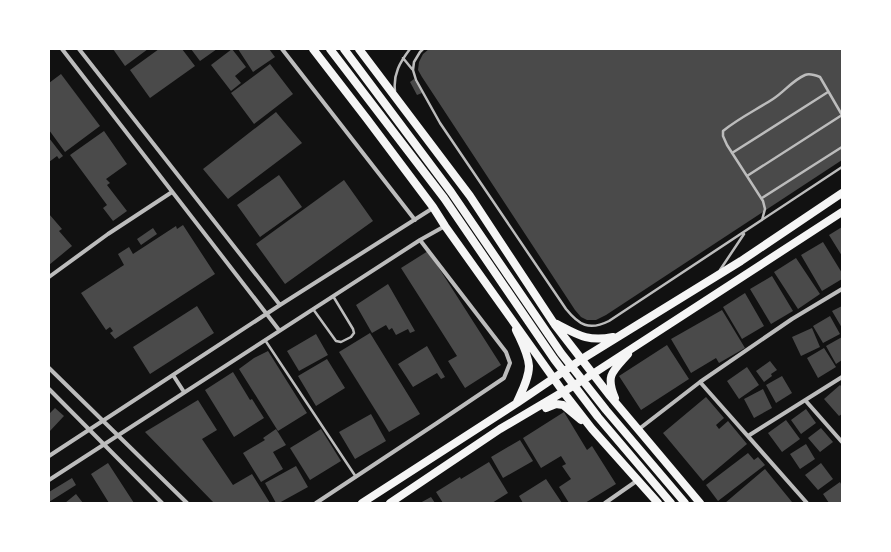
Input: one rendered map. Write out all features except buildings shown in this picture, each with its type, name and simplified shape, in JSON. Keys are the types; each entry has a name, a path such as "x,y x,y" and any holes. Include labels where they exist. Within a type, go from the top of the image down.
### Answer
{"main road":[{"path":"313,49 368,119 433,207 564,393 592,429 658,503"},
{"path":"330,49 444,198 554,359 598,417 671,503"},
{"path":"344,49 451,192 561,353 606,410 685,503"},
{"path":"359,49 470,196 553,321 582,358 592,374 700,503"},
{"path":"362,503 517,403 582,358 716,276 842,193"},
{"path":"390,503 500,429 564,393 842,212"},
{"path":"510,316 527,356 529,367 517,403"},
{"path":"553,321 579,336 600,340 618,336"},
{"path":"618,406 610,386 610,378 615,369 636,345"},
{"path":"500,429 556,404 563,405 592,429"}],"street":[{"path":"62,49 279,330"},
{"path":"79,49 280,305"},
{"path":"282,49 415,220"},
{"path":"49,277 108,234 172,192"},
{"path":"49,456 433,207"},
{"path":"49,480 279,330 420,240 445,226"},
{"path":"316,503 504,378 510,363 506,352 420,240"},
{"path":"639,429 700,382 792,319 842,288"},
{"path":"49,368 187,503"},
{"path":"174,375 184,392"},
{"path":"748,436 842,377"},
{"path":"700,382 808,503"},
{"path":"49,389 162,503"},
{"path":"805,400 842,442"},
{"path":"605,503 638,480"}],"lane":[{"path":"395,96 394,82 397,70 403,58 410,49"},
{"path":"413,70 414,62 423,49"},
{"path":"403,58 413,70 416,80 440,123 566,309 581,324 591,327 609,321 842,167"},
{"path":"747,176 842,115 820,77 814,74 806,74 774,99 744,116 723,131 723,136 732,153 747,176 762,198 765,209 762,220"},
{"path":"732,153 828,92"},
{"path":"762,198 842,147"},
{"path":"716,276 745,232"},
{"path":"313,309 336,341 341,342 351,337 354,333 353,329 333,296"},
{"path":"265,340 356,477"}]}
